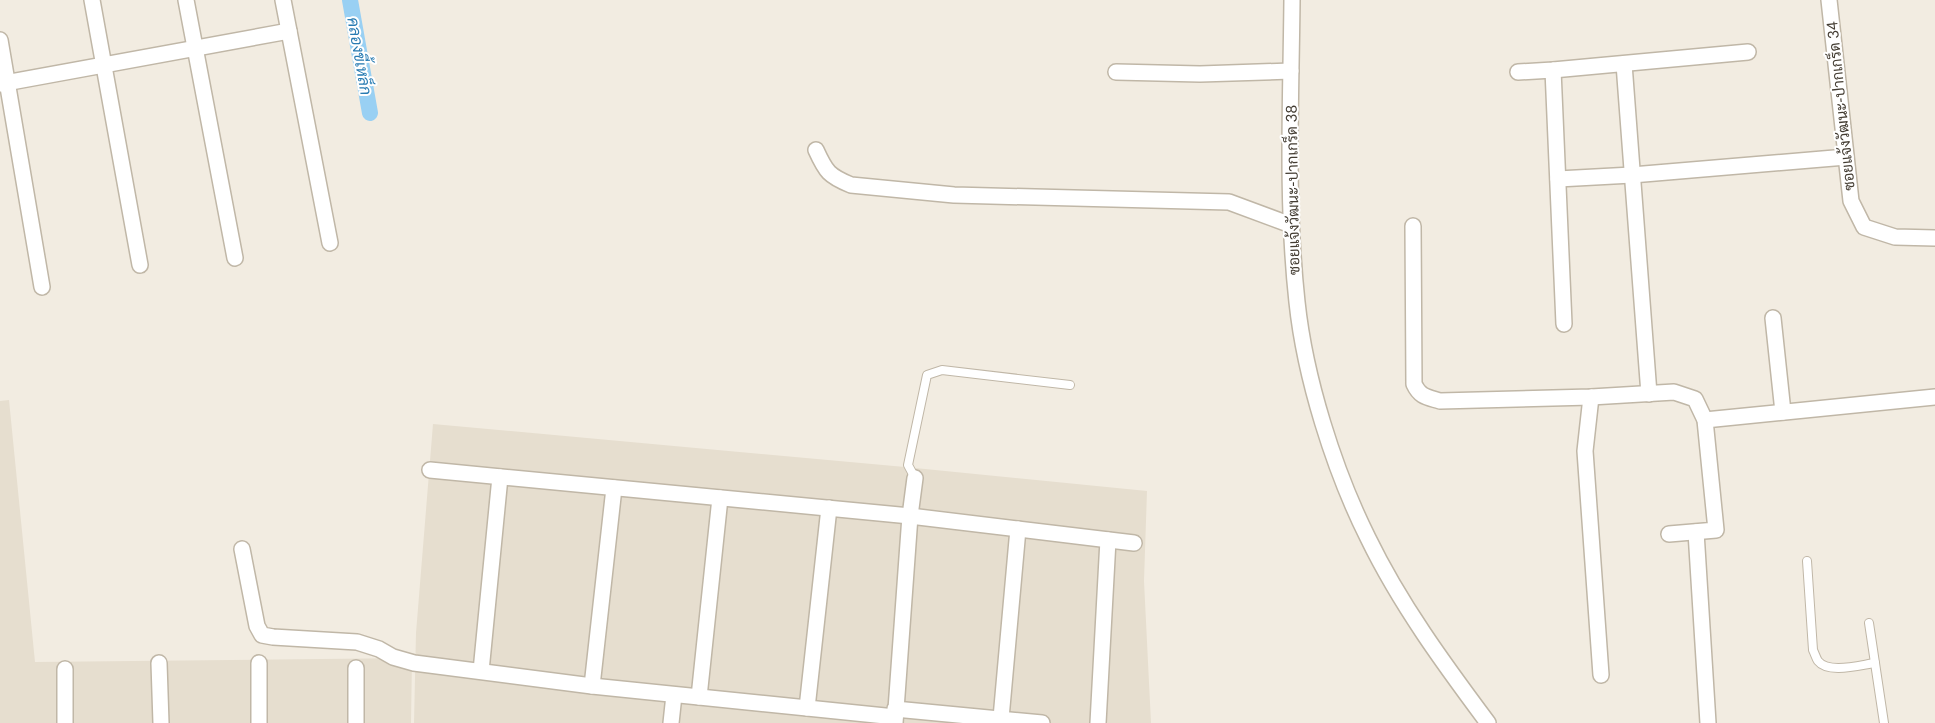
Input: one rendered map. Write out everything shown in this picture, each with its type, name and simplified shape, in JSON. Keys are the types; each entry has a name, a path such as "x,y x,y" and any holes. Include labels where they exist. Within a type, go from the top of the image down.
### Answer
{"street":[{"path":"92,0 140,264"},
{"path":"186,0 235,258"},
{"path":"283,0 330,244"},
{"name":"ซอยแจ้งวัฒนะ-ปากเกร็ด 38","path":"1292,0 1291,225 1297,304 1311,383 1338,470 1368,538 1407,608 1488,723"},
{"name":"ซอยแจ้งวัฒนะ-ปากเกร็ด 34","path":"1829,0 1851,202 1864,227 1895,237 1935,238"},
{"path":"4,84 289,31"},
{"path":"0,40 4,84 42,286"},
{"path":"1518,72 1748,52"},
{"path":"1624,64 1649,394"},
{"path":"1553,70 1564,324"},
{"path":"1116,72 1200,74 1291,71"},
{"path":"816,150 825,170 838,180 851,185 954,195 1229,202 1291,225"},
{"path":"1558,179 1632,175 1846,157"},
{"path":"1413,226 1414,384 1418,393 1440,401 1590,397 1674,392 1695,399 1705,420 1716,530 1668,534"},
{"path":"1773,318 1783,412"},
{"path":"1590,397 1585,451 1601,675"},
{"path":"1705,420 1935,397"},
{"path":"430,470 910,516 1134,543"},
{"path":"481,671 500,477"},
{"path":"895,716 910,516 915,478"},
{"path":"592,686 614,488"},
{"path":"700,697 720,498"},
{"path":"807,708 829,508"},
{"path":"1001,718 1018,529"},
{"path":"1696,532 1708,723"},
{"path":"1098,723 1108,540"},
{"path":"242,549 257,626 262,635 273,638 357,642 379,649 393,657 414,663 592,686 895,716 1001,718 1042,723"},
{"path":"159,663 160,723"},
{"path":"259,663 259,723"},
{"path":"356,668 356,723"},
{"path":"64,669 65,723"},
{"path":"671,723 674,695"}],"lane":[{"path":"915,478 908,465 927,375 942,370 1070,385"},
{"path":"1807,561 1813,650 1818,662 1826,667 1834,668 1875,663"},
{"path":"1869,623 1884,723"}],"shaded area":[{"path":"9,400 35,662 412,658 411,723 0,723 0,401"},
{"path":"433,424 1147,491 1144,581 1151,723 414,723 416,633"}],"waterway":[{"name":"คลองขี้เหล็ก","path":"350,0 370,113"}]}
